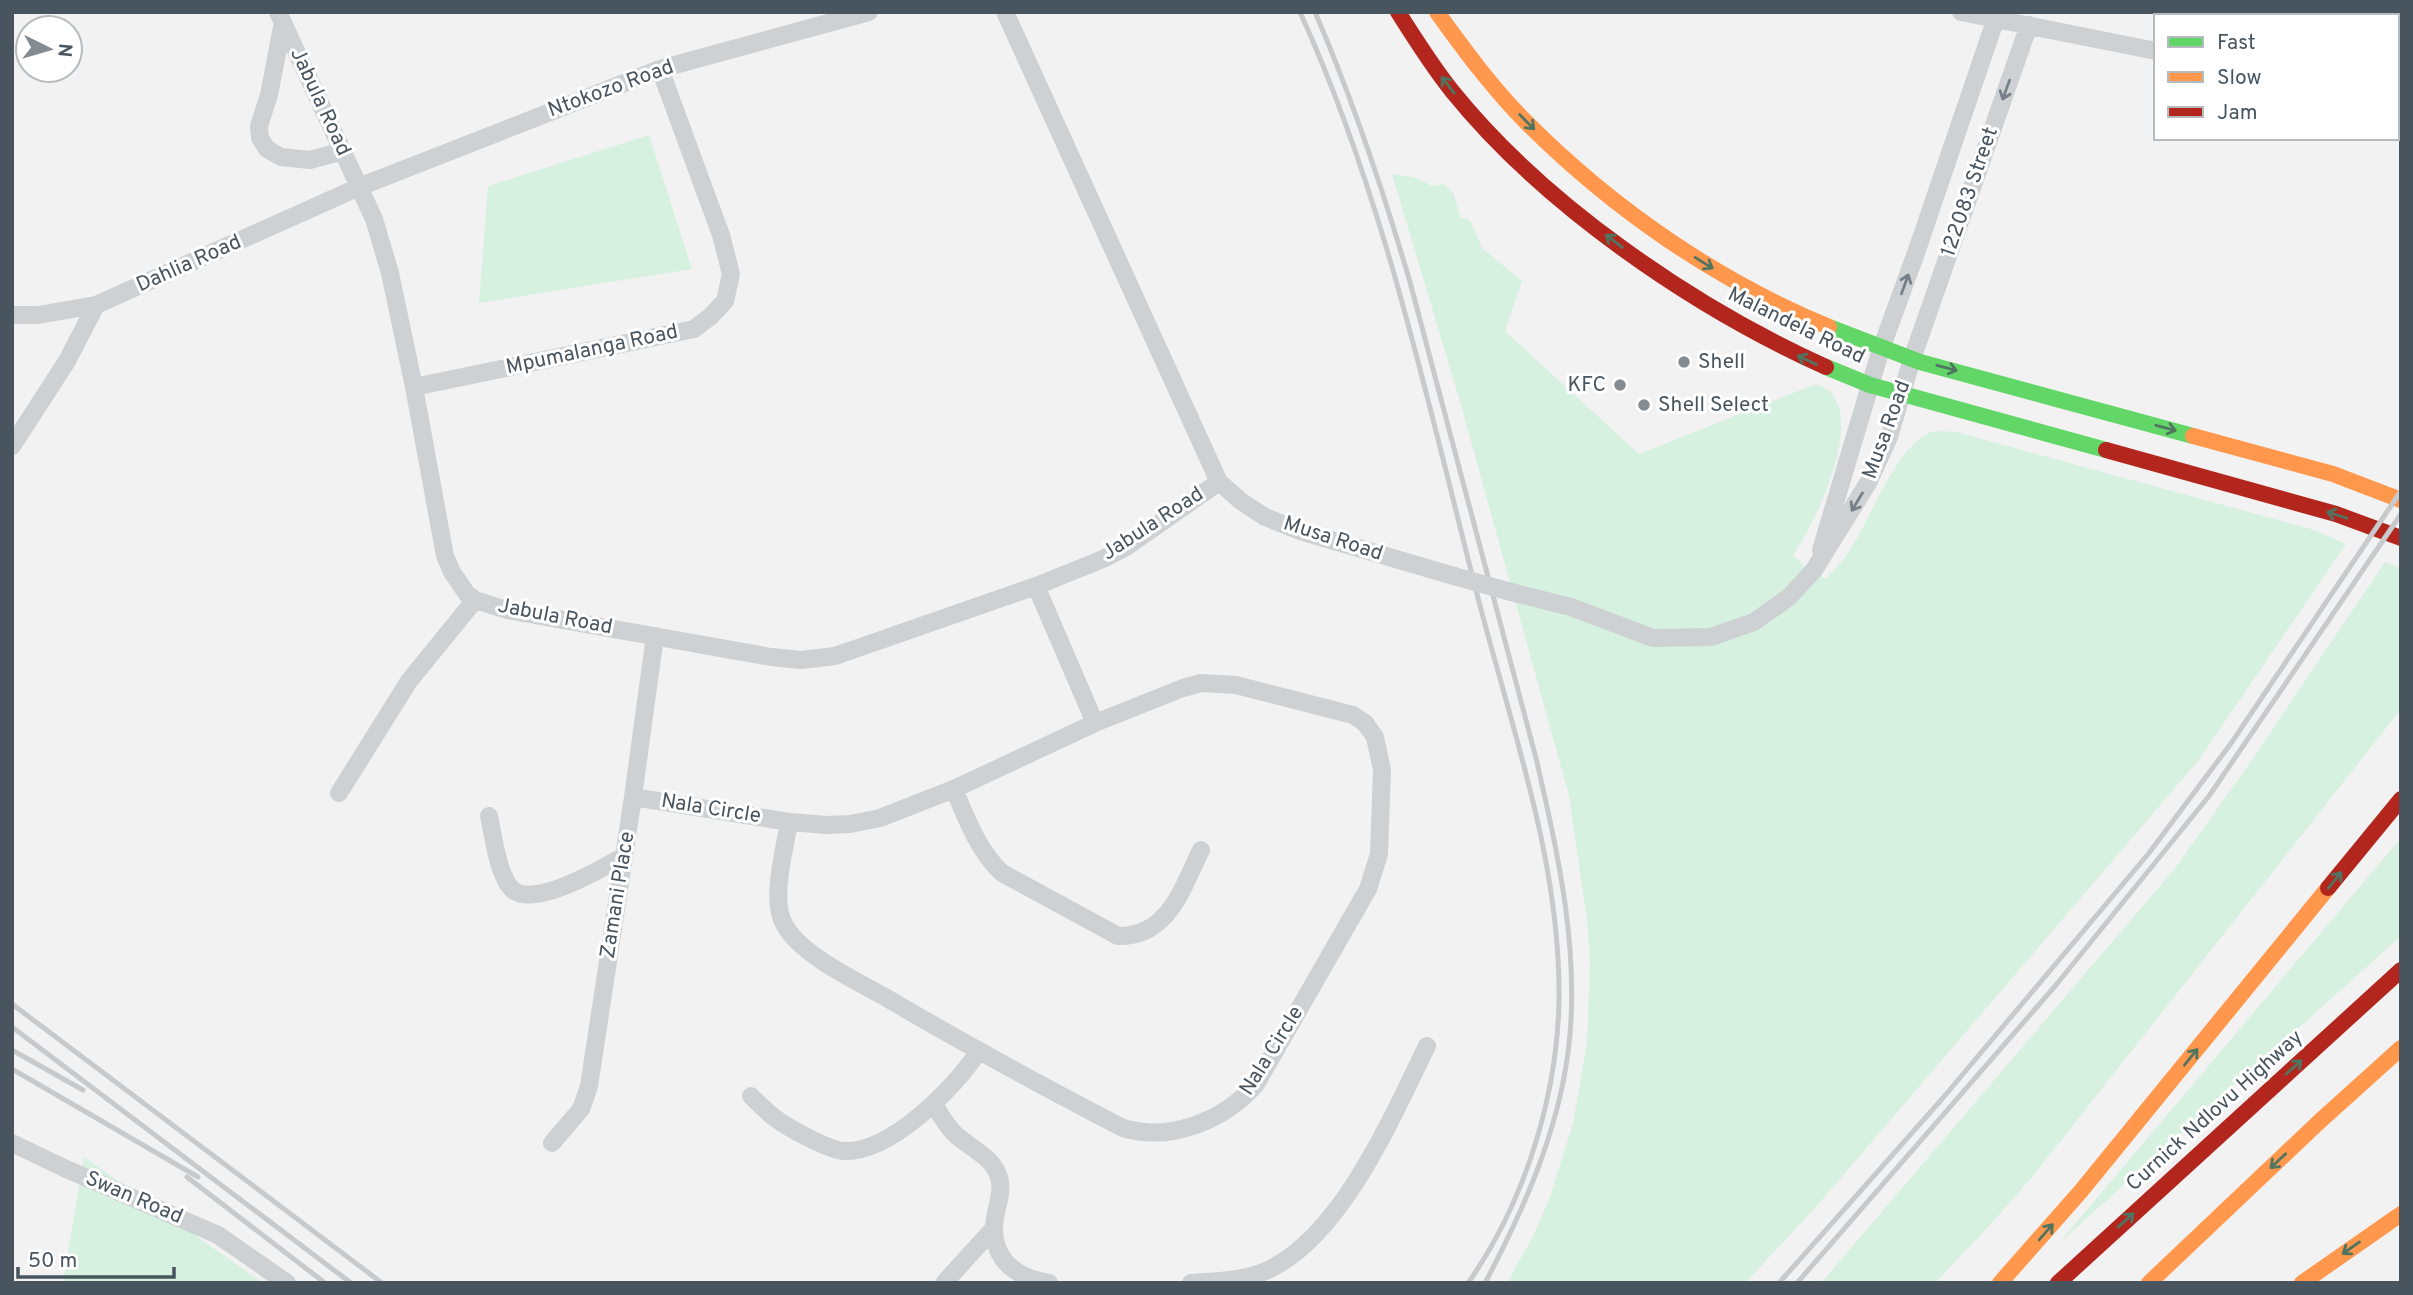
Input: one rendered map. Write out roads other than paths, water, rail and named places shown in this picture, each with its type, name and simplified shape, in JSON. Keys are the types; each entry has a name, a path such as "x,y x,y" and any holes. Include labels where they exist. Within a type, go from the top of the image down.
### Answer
{"main road":[{"name":"Malandela Road","path":"1398,12 1453,92 1507,152 1559,198 1667,281 1729,319 1814,364 1902,395 2060,436 2336,514 2401,538"},
{"name":"Malandela Road","path":"1437,12 1489,84 1591,183 1677,247 1726,277 1810,318 1912,359 2333,474 2401,500"},
{"path":"2000,1283 2081,1191 2401,799"},
{"name":"Curnick Ndlovu Highway","path":"2057,1283 2401,970"},
{"path":"2149,1283 2401,1048"},
{"path":"2302,1283 2401,1214"}],"street":[{"name":"Ntokozo Road","path":"359,187 660,69 869,12"},
{"name":"Musa Road","path":"1005,12 1219,482 1265,517 1300,531 1571,607 1653,638 1711,637 1730,632 1764,615 1789,597 1814,570 1868,483 1889,437 1912,359"},
{"path":"1961,12 2154,51"},
{"name":"Jabula Road","path":"281,17 374,219 390,273 445,556 460,585 475,600 507,610 771,657 801,660 835,656 1036,586 1126,547 1219,482"},
{"path":"281,17 271,86 259,126 260,138 267,149 281,157 310,160 343,151"},
{"name":"122083 Street","path":"1881,348 1996,18"},
{"name":"122083 Street","path":"1912,359 2029,25"},
{"name":"Mpumalanga Road","path":"414,387 694,328 711,316 725,301 731,274 721,235 660,69"},
{"name":"Dahlia Road","path":"12,316 96,306 359,187"},
{"path":"12,446 67,361 96,306"},
{"name":"Musa Road","path":"1814,570 1881,348"},
{"path":"1036,586 1095,723"},
{"path":"339,793 409,681 475,600"},
{"name":"Zamani Place","path":"552,1143 581,1110 589,1086 655,636"},
{"name":"Nala Circle","path":"633,797 789,822 827,825 880,818 954,789 1095,723 1183,688 1201,684 1236,685 1353,715 1366,723 1375,737 1382,770 1377,865 1368,888 1256,1084 1241,1102 1224,1112 1184,1129 1163,1134 1141,1133 1123,1128 978,1052 802,945 783,921 779,892 789,822"},
{"path":"954,789 980,846 988,860 1002,873 1118,936 1147,932 1157,925 1180,891 1201,850"},
{"path":"489,816 495,846 509,887 517,893 530,896 541,894 576,881 624,856"},
{"path":"1263,1283 1282,1262 1316,1234 1354,1185 1374,1154 1427,1046"},
{"path":"751,1096 776,1119 831,1148 844,1151 878,1142 934,1105 963,1075 978,1052"},
{"path":"934,1105 953,1132 996,1170 1000,1199 994,1228 999,1249 1011,1269 1021,1276 1049,1283"},
{"name":"Swan Road","path":"12,1143 218,1235 287,1283"},
{"path":"944,1283 994,1228"},
{"path":"1191,1283 1250,1277 1282,1262"}],"railway":[{"path":"1300,12 1357,155 1402,301 1532,797 1552,898 1559,1001 1557,1038 1544,1112 1534,1149 1506,1219 1468,1283"},
{"path":"1315,12 1367,146 1410,282 1536,758 1565,904 1572,979 1568,1053 1563,1083 1537,1172 1485,1283"},
{"path":"1779,1283 1942,1099 2149,853 2232,742 2401,491"},
{"path":"1797,1283 2056,985 2209,796 2401,514"},
{"path":"12,1004 382,1283"},
{"path":"12,1027 351,1283"},
{"path":"12,1050 83,1090"},
{"path":"12,1069 198,1177"},
{"path":"187,1177 325,1283"}],"place":[{"name":"Shell","path":"1684,362"},
{"name":"KFC","path":"1620,385"},
{"name":"Shell Select","path":"1644,405"}]}
